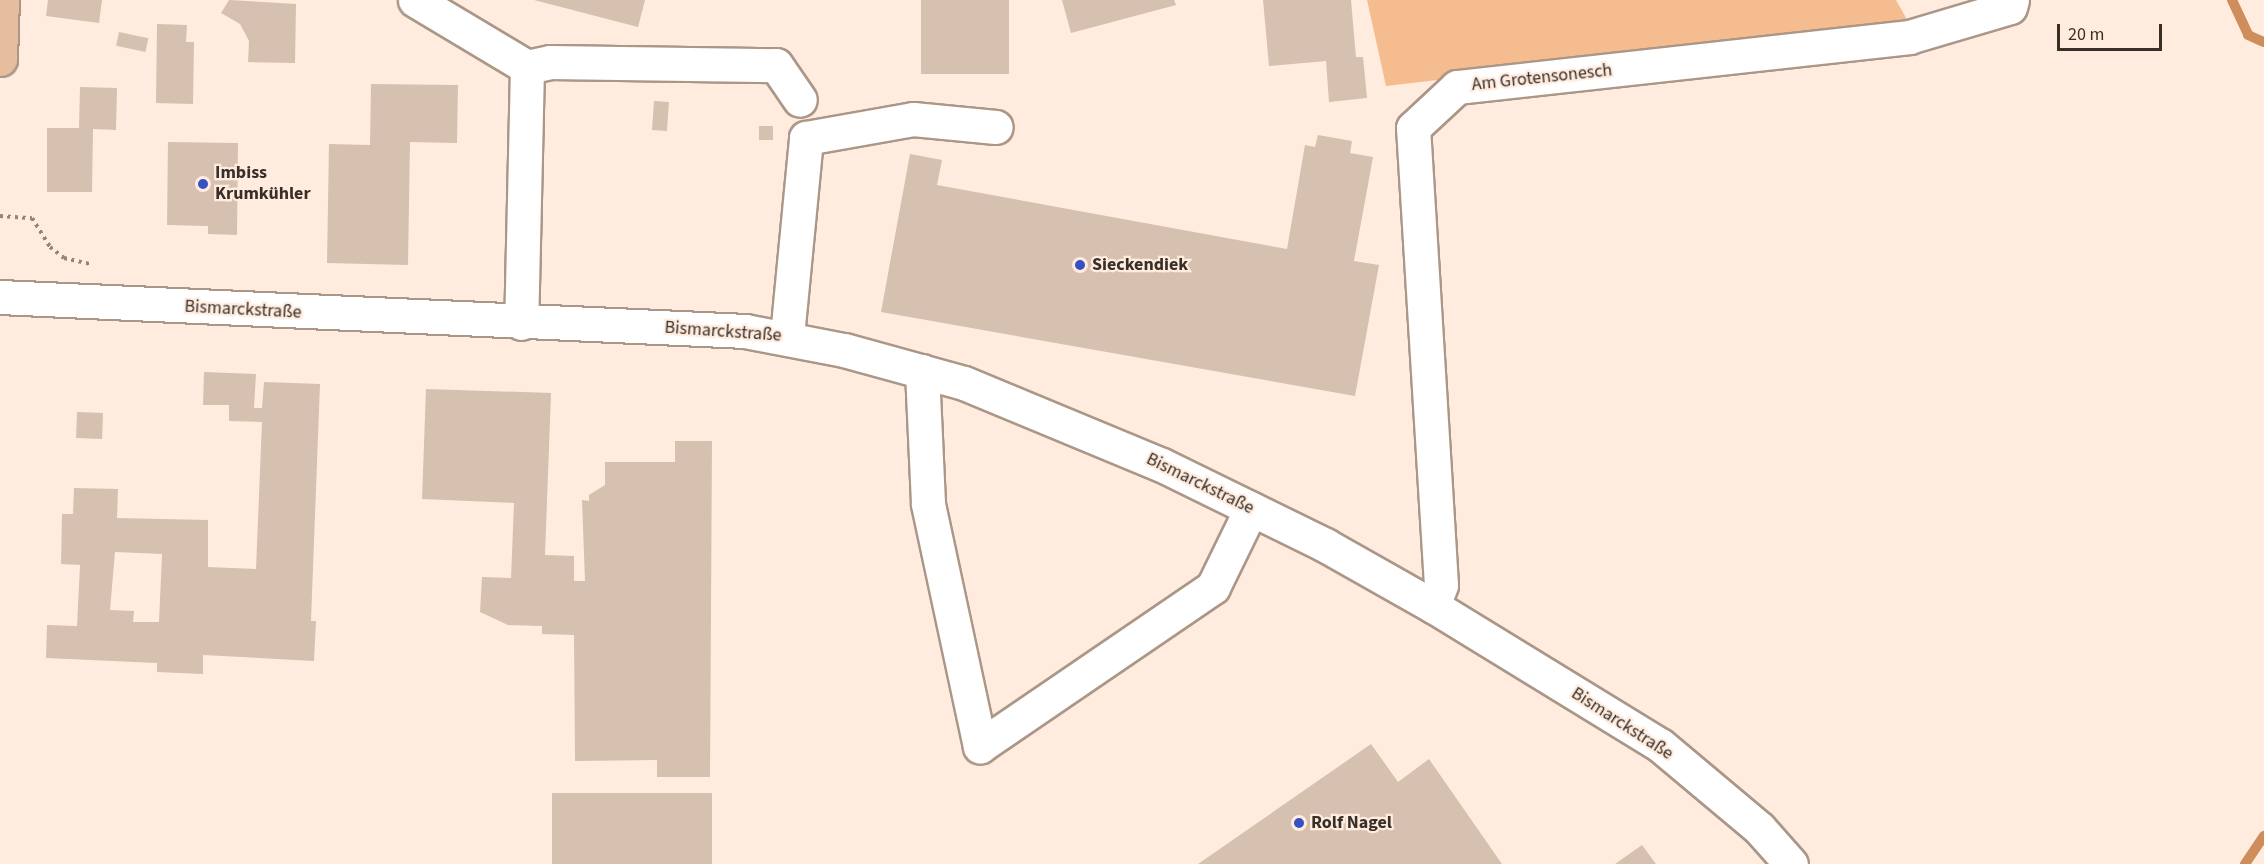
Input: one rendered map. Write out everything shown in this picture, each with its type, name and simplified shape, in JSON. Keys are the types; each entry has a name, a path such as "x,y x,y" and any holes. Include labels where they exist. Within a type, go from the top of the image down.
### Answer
{"main road":[{"path":"0,59 2,0"}],"street":[{"path":"415,0 527,67 550,62 776,65 800,100"},
{"name":"Am Grotensonesch","path":"1433,606 1441,585 1413,128 1458,87 1909,37 2010,7 2012,0"},
{"path":"521,323 527,67"},
{"path":"787,336 806,138 913,119 996,127"},
{"name":"Bismarckstraße","path":"0,297 787,336 922,371 1046,415 1251,508 1433,606 1660,745 1759,828 1791,864"},
{"path":"922,371 928,504 980,746 1214,587 1251,508"}],"path":[{"path":"0,216 32,218 39,234 64,258 96,267"}],"shaded area":[{"path":"1367,0 1896,0 1910,25 1386,86"}],"building":[{"path":"48,0 102,0 99,23 46,16"},
{"path":"229,0 296,4 295,63 248,62 249,41 240,24 221,13"},
{"path":"534,0 645,0 638,27"},
{"path":"921,0 1009,0 1009,74 921,74"},
{"path":"1062,0 1174,0 1176,5 1071,33"},
{"path":"1263,0 1351,0 1356,57 1363,57 1367,98 1329,102 1326,61 1269,66"},
{"path":"157,24 187,25 186,42 194,42 193,104 156,103"},
{"path":"119,32 148,38 145,52 116,46"},
{"path":"371,84 458,85 457,143 410,142 408,265 327,263 329,144 370,145"},
{"path":"80,87 117,88 116,130 93,129 92,192 47,192 47,128 79,128"},
{"path":"654,101 669,102 667,131 652,130"},
{"path":"759,126 773,126 773,140 759,140"},
{"path":"1318,135 1352,141 1350,153 1373,157 1354,261 1379,265 1355,396 881,312 910,154 942,160 937,185 1287,249 1305,145 1315,147"},
{"name":"Imbiss Krumkühler","path":"168,142 238,143 237,235 208,234 208,226 167,225"},
{"path":"204,372 256,374 254,408 262,408 264,382 320,384 311,621 316,621 314,661 203,655 203,674 157,672 157,663 46,658 47,625 77,626 80,565 61,564 62,514 73,514 74,488 118,489 117,518 208,520 208,567 256,569 262,422 229,421 229,405 203,405","holes":["115,552 162,554 159,622 133,622 134,611 110,610"]},
{"path":"426,389 551,393 545,555 574,556 574,581 585,581 582,500 589,501 589,495 605,485 605,462 675,462 675,441 712,441 710,777 657,777 657,760 575,761 574,635 542,634 542,626 508,625 480,612 482,577 511,578 514,503 422,499"},
{"path":"77,412 103,413 102,439 76,438"},
{"path":"1371,744 1398,782 1429,759 1502,864 1198,864"},
{"path":"552,793 712,793 712,864 552,864"},
{"path":"1642,845 1656,864 1615,864"}],"waterway":[{"path":"2232,0 2248,35 2264,42"},
{"path":"2245,864 2264,836"}],"place":[{"name":"Imbiss Krumkühler","path":"203,184"},
{"name":"Sieckendiek","path":"1080,265"},
{"name":"Rolf Nagel","path":"1299,823"}]}
